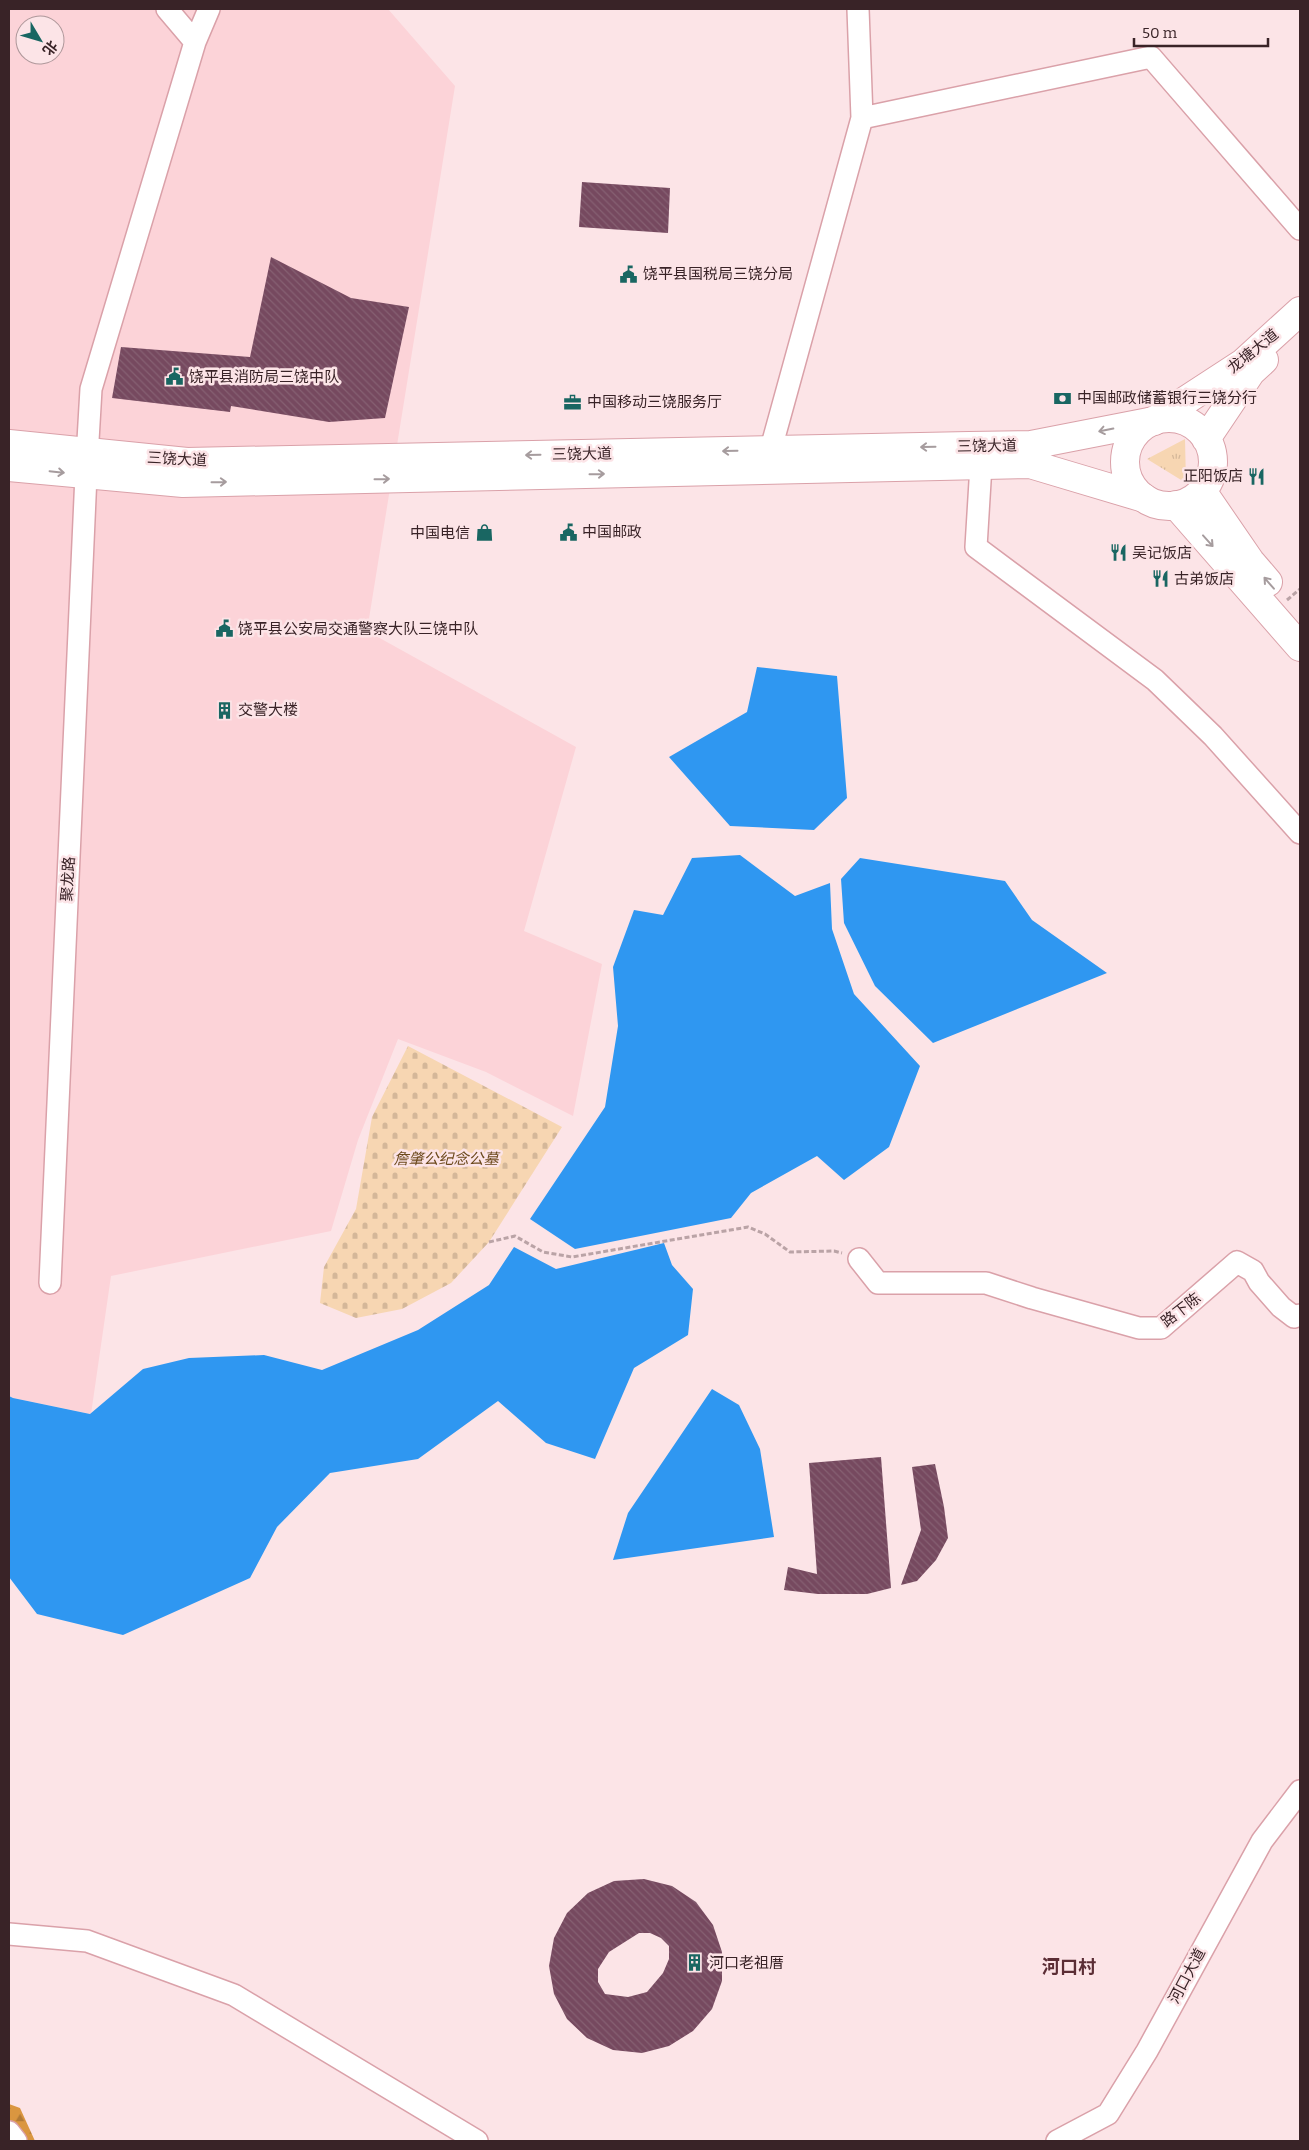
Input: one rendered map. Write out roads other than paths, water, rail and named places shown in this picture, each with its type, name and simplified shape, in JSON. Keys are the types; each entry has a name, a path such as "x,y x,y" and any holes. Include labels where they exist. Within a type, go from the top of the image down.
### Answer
{"main road":[{"name":"龙塘大道","path":"1206,439 1246,367 1300,312"},
{"name":"龙塘大道","path":"1154,420 1246,367 1300,328"},
{"path":"1169,418 1184,420 1196,428 1206,439 1212,452 1212,467 1209,480 1202,491 1192,499 1176,505 1156,504 1144,498 1131,483 1125,463 1127,450 1132,437 1142,427 1154,420 1169,418"},
{"name":"三饶大道","path":"768,460 981,465 1031,455 1154,420"},
{"name":"三饶大道","path":"9,444 87,464 183,483 768,460 1031,455 1144,498"},
{"name":"三饶大道","path":"9,468 87,464"},
{"path":"1202,491 1243,567 1300,647"},
{"path":"1176,505 1300,620"}],"street":[{"path":"167,9 196,42"},
{"name":"聚龙路","path":"50,1284 87,464 92,390 196,42 209,9"},
{"path":"768,460 862,118 858,9"},
{"path":"862,118 1152,57 1300,229"},
{"path":"981,465 976,547 1154,680 1213,736 1300,833"},
{"name":"路下陈","path":"859,1259 878,1282 986,1283 1139,1328 1161,1328 1237,1262 1253,1271 1259,1282 1280,1307 1294,1317 1300,1315"},
{"name":"河口大道","path":"1057,2141 1108,2114 1147,2051 1262,1841 1300,1791"},
{"path":"9,1934 87,1941 234,1995 477,2141"},
{"path":"9,2132 16,2141"}],"water":[{"path":"757,667 837,676 847,798 814,830 730,826 669,757 747,712"},
{"path":"740,855 795,896 830,883 832,929 854,994 920,1066 889,1147 844,1180 817,1156 751,1193 731,1218 575,1249 530,1219 605,1107 618,1026 613,967 634,910 663,915 692,858"},
{"path":"860,858 1005,881 1032,920 1107,973 933,1043 875,986 844,923 841,879"},
{"path":"664,1243 672,1265 693,1289 688,1335 634,1368 595,1459 546,1443 498,1401 418,1459 330,1473 277,1527 250,1578 123,1635 37,1614 9,1577 9,1396 90,1414 143,1369 189,1358 264,1355 322,1370 418,1330 489,1285 514,1247 556,1269"},
{"path":"712,1389 739,1405 760,1449 774,1537 613,1560 628,1513"}],"place":[{"name":"饶平县国税局三饶分局","path":"629,274"},
{"name":"饶平县消防局三饶中队","path":"175,377"},
{"name":"中国邮政储蓄银行三饶分行","path":"1063,398"},
{"name":"中国移动三饶服务厅","path":"573,402"},
{"name":"正阳饭店","path":"1257,476"},
{"name":"中国邮政","path":"568,532"},
{"name":"中国电信","path":"484,533"},
{"name":"吴记饭店","path":"1118,553"},
{"name":"古弟饭店","path":"1160,579"},
{"name":"饶平县公安局交通警察大队三饶中队","path":"224,629"},
{"name":"交警大楼","path":"224,710"},
{"name":"河口老祖厝","path":"695,1963"}],"district":[{"name":"河口村","path":"1069,1967"}],"park label":[{"name":"詹肇公纪念公墓","path":"446,1159"}]}
